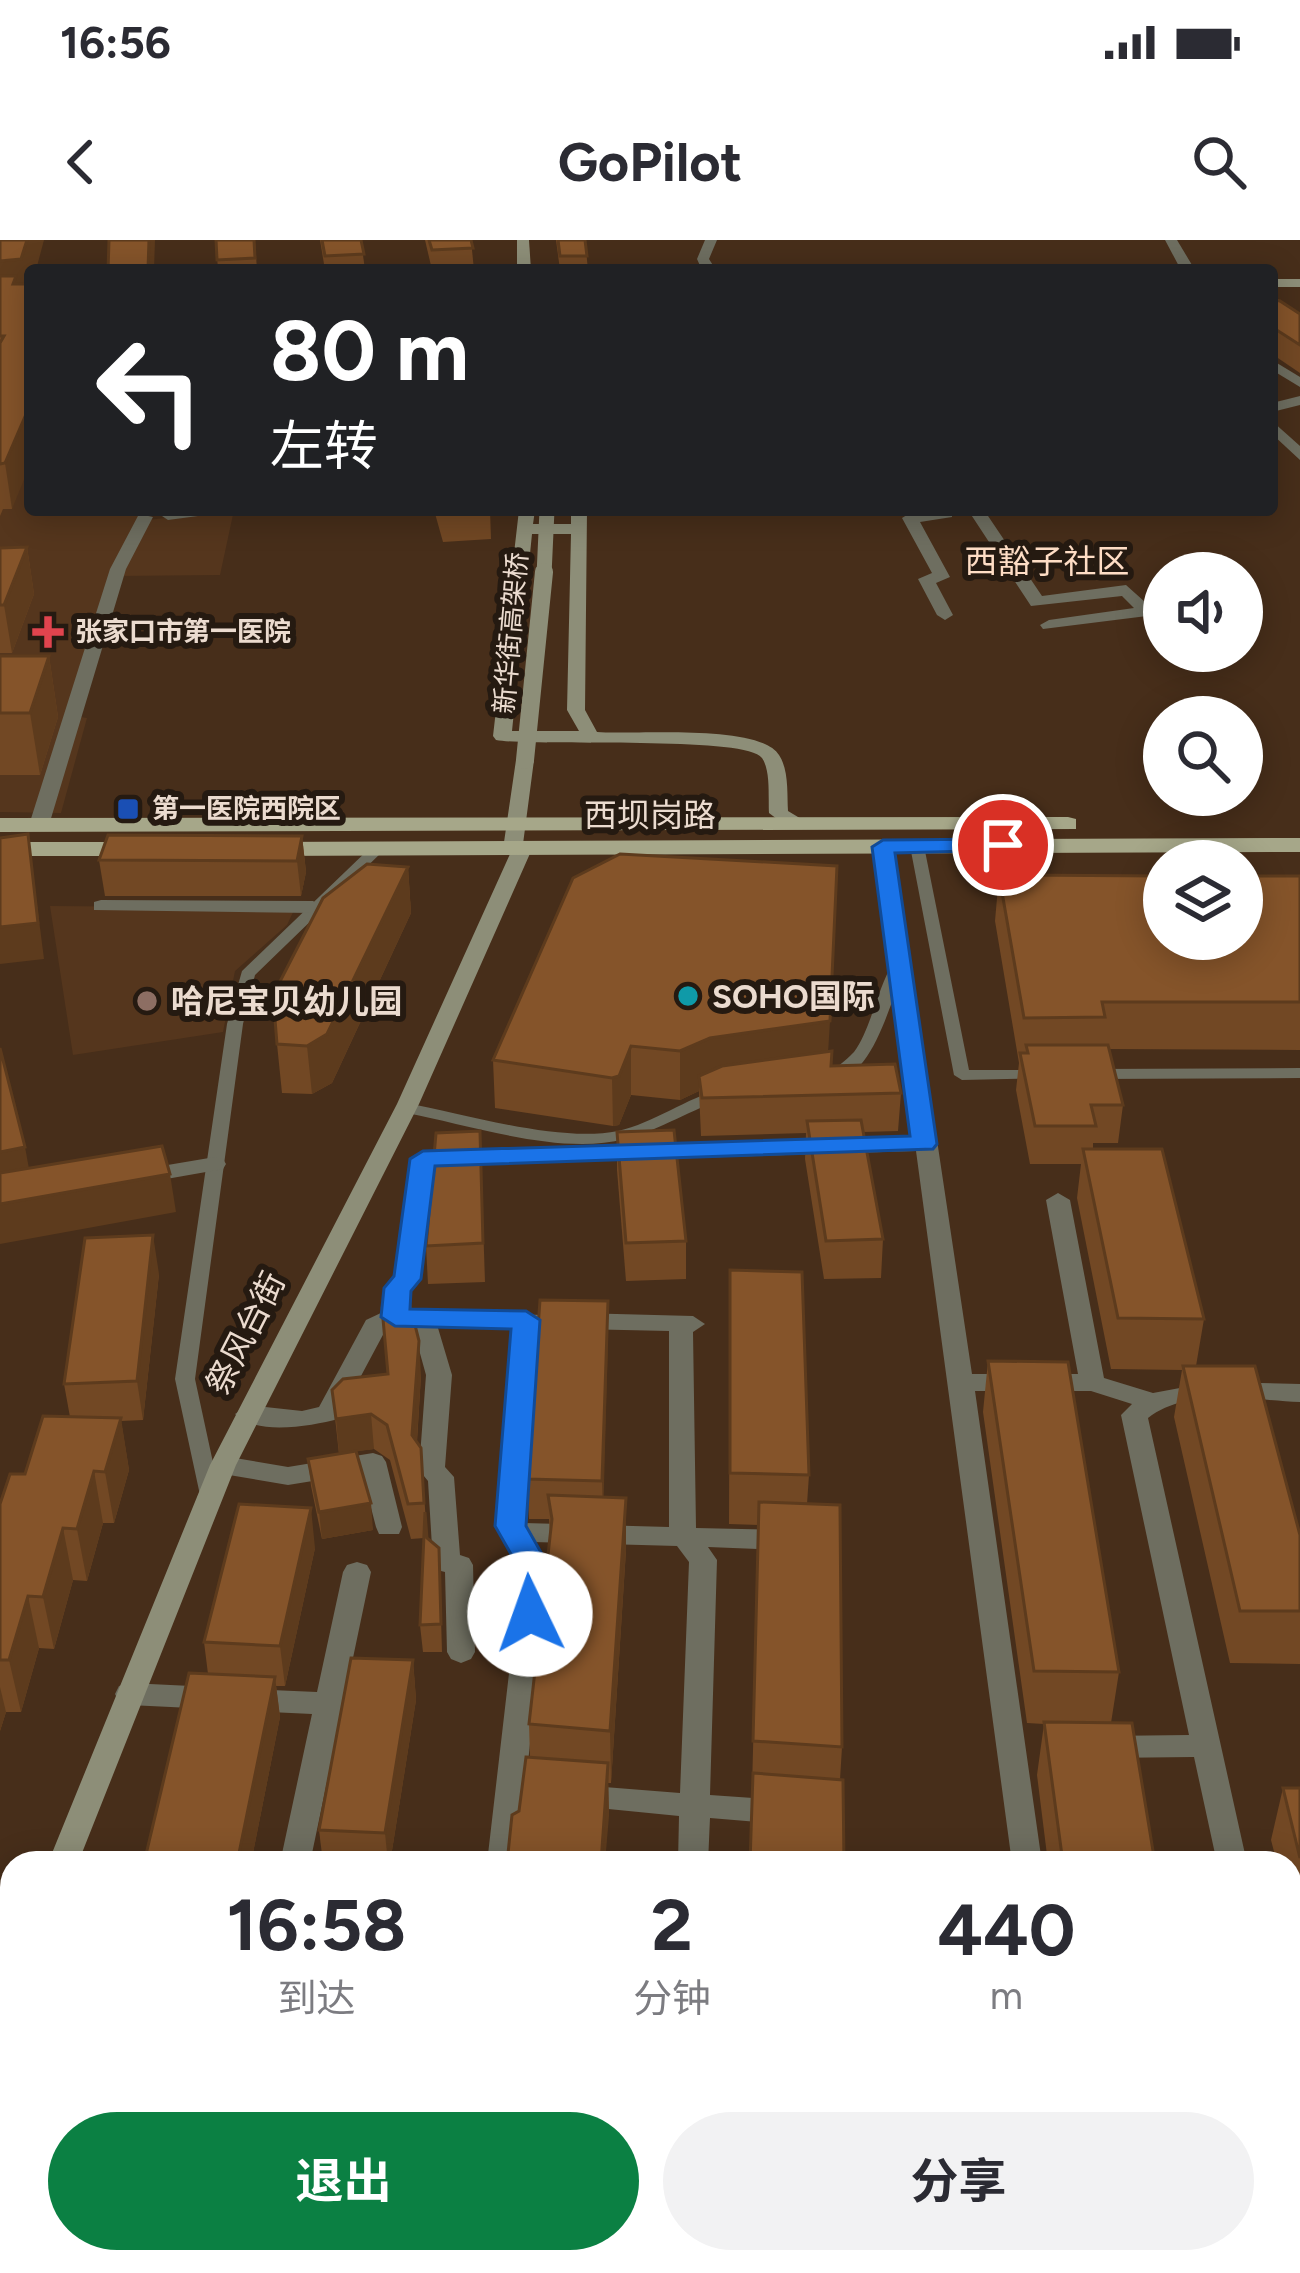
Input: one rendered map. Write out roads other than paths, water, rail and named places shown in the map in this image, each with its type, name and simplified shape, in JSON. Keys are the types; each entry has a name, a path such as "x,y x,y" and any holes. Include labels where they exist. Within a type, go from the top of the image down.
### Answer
{"main road":[{"name":"新华街高架桥","path":"533,760 548,516"},
{"name":"新华街高架桥","path":"533,760 554,633 559,516"},
{"path":"591,737 576,710 579,519 526,519 502,736 758,745 772,759 779,813 796,824"},
{"name":"祭风台街","path":"68,1851 223,1465 406,1108 524,839 533,760"},
{"name":"西坝岗路","path":"0,849 377,849 796,824 1300,824"},
{"name":"西坝岗路","path":"0,825 883,847 1300,845"}],"street":[{"path":"1278,431 1300,455"},
{"path":"942,516 910,518 942,577 926,579 946,615"},
{"path":"980,516 1037,602 1126,590 1148,610 1049,625"},
{"path":"39,826 118,569 146,517"},
{"path":"883,847 924,1144 1022,1748 1027,1851"},
{"path":"101,906 313,907"},
{"path":"460,1652 459,1565 447,1563 441,1477 432,1470 439,1375 398,1288 407,1279 423,1159 924,1144"},
{"path":"108,1183 215,1164"},
{"path":"1058,1200 1092,1383"},
{"path":"248,1414 302,1420 329,1413 375,1325 409,1318 687,1324 683,1535 703,1560 693,1851"},
{"path":"507,1851 533,1794 535,1570 513,1532 526,1320"},
{"path":"961,1382 1092,1383 1149,1400 1192,1394 1300,1393"},
{"path":"1149,1400 1134,1414 1229,1851"},
{"path":"223,1465 293,1486 373,1462 388,1527"},
{"path":"513,1532 815,1541"},
{"path":"297,1851 357,1572"},
{"path":"129,1694 328,1704"},
{"path":"1076,1747 1206,1746"},
{"path":"533,1794 819,1815"}],"lane":[{"path":"917,846 962,1075 1052,1075"},
{"path":"210,1495 185,1379 235,1024 248,974 377,849"},
{"path":"815,1082 834,1078 858,1062 875,1032 881,991 900,964"},
{"path":"1075,1074 1300,1072"},
{"path":"406,1108 592,1140 634,1132 685,1106 748,1090"}],"place":[{"name":"张家口市第一医院","path":"48,632"},
{"name":"第一医院西院区","path":"128,809"},
{"name":"SOHO国际","path":"688,996"},
{"name":"哈尼宝贝幼儿园","path":"147,1001"}],"district":[{"name":"西豁子社区","path":"1047,561"}]}
